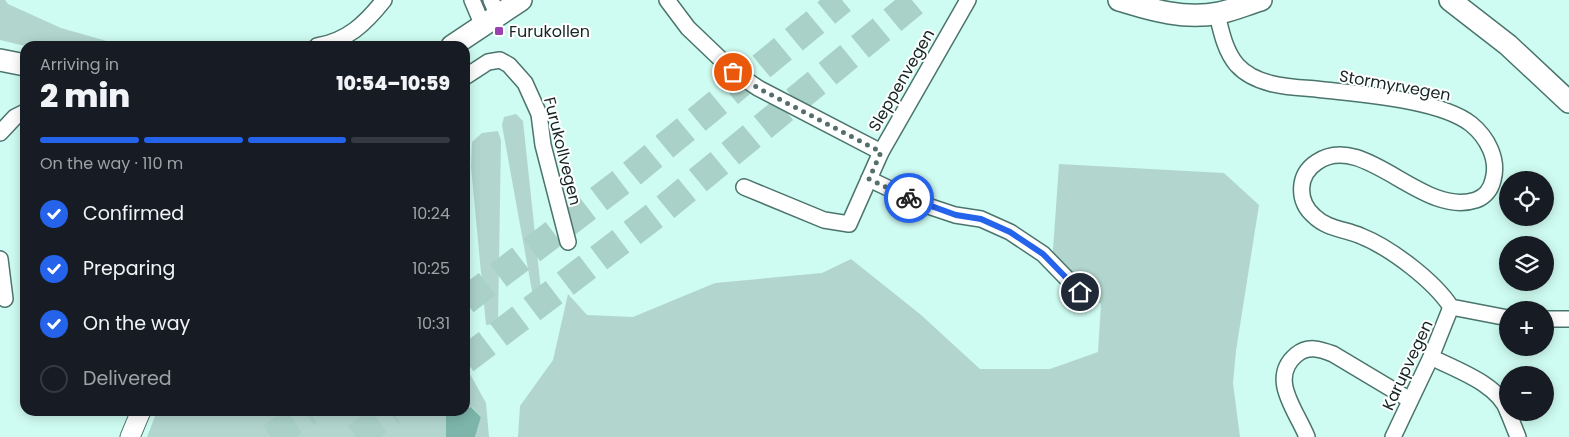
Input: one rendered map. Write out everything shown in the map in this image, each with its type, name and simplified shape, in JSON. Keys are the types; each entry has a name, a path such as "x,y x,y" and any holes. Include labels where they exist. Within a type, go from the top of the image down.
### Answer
{"main road":[{"path":"458,41 491,14 521,0"},
{"path":"1119,0 1178,15 1217,14 1259,0"},
{"path":"1450,0 1508,45 1569,102"},
{"path":"0,60 20,65"}],"street":[{"path":"338,41 354,33 384,0"},
{"path":"472,0 491,14"},
{"path":"667,0 688,28 733,72 758,88 881,152"},
{"name":"Sleppenvegen","path":"744,187 824,220 849,224 881,152 968,0"},
{"name":"Stormyrvegen","path":"1217,14 1229,53 1239,68 1252,76 1289,86 1359,94 1446,110 1471,124 1482,136 1490,147 1494,160 1493,181 1488,192 1479,199 1466,203 1440,200 1364,161 1345,155 1323,157 1310,166 1304,175 1302,185 1304,205 1313,216 1325,225 1361,236 1391,253 1442,294 1451,307"},
{"name":"Furukollvegen","path":"470,74 488,62 500,60 509,65 525,83 538,114 543,145 568,242"},
{"path":"0,133 15,117 20,114"},
{"path":"869,179 919,203 956,215 981,219 1010,232 1043,254 1080,292"},
{"path":"0,259 5,299"},
{"path":"1451,307 1499,316"},
{"name":"Karupvegen","path":"1393,437 1431,357 1451,307"},
{"path":"1554,318 1569,319"},
{"path":"1307,437 1286,396 1284,372 1289,362 1298,353 1308,348 1320,349 1333,354 1410,400"},
{"path":"1431,357 1491,388 1499,395"},
{"path":"130,437 139,416"},
{"path":"1512,421 1518,437"}],"shaded area":[{"path":"0,0 5,0 8,4 61,28 106,41 20,41 20,45 0,40"},
{"path":"516,114 523,121 541,290 532,291 502,125 504,117"},
{"path":"498,131 501,140 498,324 486,325 471,167 472,142 482,133"},
{"path":"1059,164 1224,173 1259,205 1236,351 1233,383 1240,437 518,437 520,406 553,360 568,294 587,315 633,317 715,283 822,273 851,259 920,314 980,369 1050,369 1098,352 1101,304 1052,264"},
{"path":"470,374 486,403 489,437 475,437 481,417 472,407 470,408"},
{"path":"470,407 481,417 475,437 446,437 446,416 470,416"},
{"path":"155,416 446,416 446,437 147,437"}],"tunnel":[{"path":"470,297 629,176 842,0"},
{"path":"470,356 662,210 917,0"},
{"path":"271,437 302,416"},
{"path":"356,437 385,416"}],"way so far":[{"path":"733,72 758,88 881,152 869,179 909,198"}],"place":[{"name":"Furukollen","path":"499,31"}],"route":[{"path":"909,198 956,215 981,219 1010,232 1043,254 1080,292"}]}
